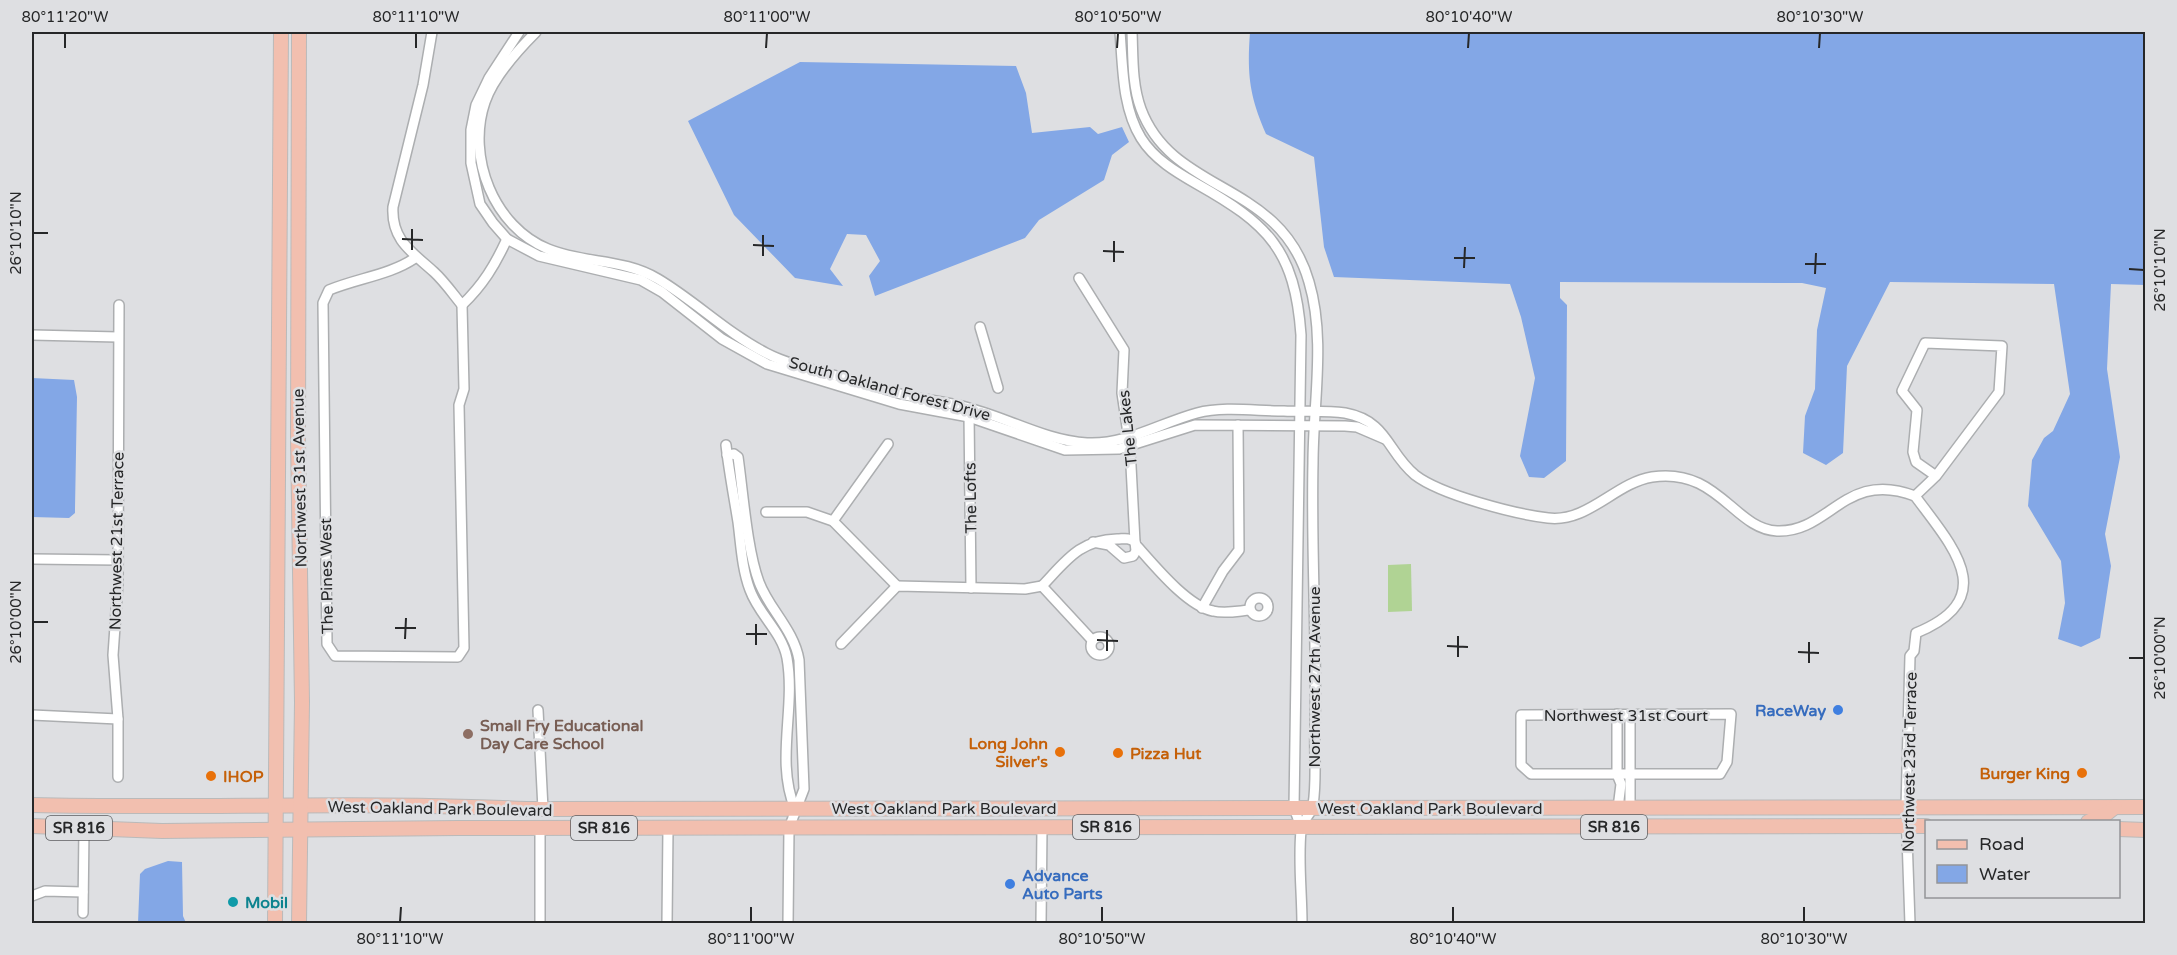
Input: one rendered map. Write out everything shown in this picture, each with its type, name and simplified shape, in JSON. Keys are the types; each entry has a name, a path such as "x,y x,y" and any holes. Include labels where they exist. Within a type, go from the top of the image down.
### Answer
{"main road":[{"name":"Northwest 31st Avenue","path":"276,924 281,32"},
{"name":"Northwest 31st Avenue","path":"299,32 298,438 302,677 299,924"},
{"name":"West Oakland Park Boulevard","path":"32,805 277,807 461,805 543,809 2145,807"},
{"path":"2092,820 2115,807"},
{"path":"1042,827 1049,815 1061,808"},
{"path":"1604,827 1620,822 1624,808"},
{"path":"1628,827 1636,814 1649,808"},
{"path":"513,828 543,809"},
{"path":"540,828 561,809"},
{"path":"1008,827 1037,809"},
{"name":"West Oakland Park Boulevard","path":"32,826 277,831 513,828 1925,826"},
{"path":"2120,829 2145,830"}],"street":[{"path":"432,32 423,85 393,207 392,223 415,258 435,273 462,305 480,287 507,239"},
{"name":"South Oakland Forest Drive","path":"519,32 489,78 476,105 471,130 471,163 479,200 493,223 507,239 539,256 641,280 662,292 722,339 759,354"},
{"name":"South Oakland Forest Drive","path":"536,32 522,46 485,102 479,140 483,172 514,228 548,249 567,255 624,265 656,277 759,354 767,364 863,388 899,404 969,412 1065,450 1103,451 1209,411 1340,412 1370,422 1380,429 1408,467 1431,484 1498,507 1553,519 1570,518 1639,480 1656,477 1685,478 1707,486 1756,525 1781,531 1800,526 1865,491 1896,489 1915,496"},
{"path":"1120,32 1129,109 1147,146 1174,170 1252,219 1274,243 1288,269 1300,318 1294,808 1300,827 1302,924"},
{"name":"Northwest 27th Avenue","path":"1132,32 1136,91 1140,108 1153,134 1180,162 1234,192 1264,212 1290,241 1304,267 1315,314 1312,527 1316,682 1313,808"},
{"name":"The Pines West","path":"415,258 399,268 356,279 330,290 323,303 327,644 335,656 458,657 465,648 459,405 464,389 462,305"},
{"name":"The Lakes","path":"1079,278 1124,350 1122,393 1130,442 1133,519 1131,543 1117,549"},
{"name":"Northwest 21st Terrace","path":"118,777 118,719 112,655 118,560 119,305"},
{"path":"980,327 998,388"},
{"path":"32,335 118,337"},
{"path":"1915,496 1936,476 2000,392 2002,346 1925,342 1902,391 1917,410 1913,452 1916,462 1936,476"},
{"name":"The Lofts","path":"969,412 971,588"},
{"path":"1202,608 1223,571 1239,550 1238,425"},
{"name":"South Oakland Forest Drive","path":"1130,442 1188,427 1238,425 1357,427 1378,434 1389,442"},
{"path":"832,520 888,444"},
{"path":"788,924 789,828 804,789 797,649 758,578 738,457 727,450 745,577 758,608 786,652 789,716 785,754 787,788 795,808"},
{"name":"Northwest 23rd Terrace","path":"1910,924 1906,808 1910,656 1914,651 1916,633 1950,614 1959,602 1963,586 1956,553 1915,496"},
{"path":"766,512 807,512 832,520 897,586 1025,589 1041,586 1075,551 1093,542 1131,543 1185,596 1202,608 1221,612 1250,610"},
{"path":"1093,542 1104,543 1117,549 1124,558 1131,543"},
{"path":"32,559 118,560"},
{"path":"841,644 897,586"},
{"path":"1041,586 1092,640"},
{"path":"774,630 783,624"},
{"path":"786,652 797,649"},
{"path":"538,710 543,809"},
{"path":"1617,714 1617,774 1621,784 1624,808"},
{"path":"1624,808 1629,774 1630,714"},
{"name":"Northwest 31st Court","path":"1617,774 1531,774 1521,765 1521,715 1731,714 1727,762 1720,774 1629,774"},
{"path":"32,715 118,719"},
{"path":"1617,774 1629,774"},
{"path":"1300,827 1313,808"},
{"path":"1041,924 1042,827"},
{"path":"83,913 84,828"},
{"path":"540,828 540,924"},
{"path":"667,923 668,828"},
{"path":"32,896 45,891 83,892"}],"green space":[{"path":"1411,564 1412,611 1388,612 1388,565"}],"water":[{"path":"1250,32 2145,32 2145,285 2111,284 2107,369 2120,457 2105,534 2111,566 2100,638 2081,647 2058,639 2065,603 2061,561 2028,506 2032,460 2044,438 2053,431 2070,394 2054,284 1890,282 1847,366 1843,453 1826,465 1803,453 1805,416 1815,389 1817,330 1826,288 1802,283 1560,282 1560,298 1567,305 1566,461 1544,478 1529,477 1520,456 1535,378 1521,317 1510,284 1334,277 1324,247 1314,157 1266,134 1250,84"},
{"path":"800,62 1016,66 1026,93 1032,133 1090,127 1098,134 1122,127 1129,142 1112,155 1104,180 1039,220 1025,238 875,296 869,276 880,261 866,235 847,234 830,269 843,286 795,278 734,215 688,121"},
{"path":"32,378 74,380 77,397 75,513 69,518 32,517"},
{"path":"168,861 182,862 183,916 186,923 138,923 140,874 145,869"}],"place":[{"name":"RaceWay","path":"1838,710"},
{"name":"Small Fry Educational Day Care School","path":"468,734"},
{"name":"Long John Silver's","path":"1060,752"},
{"name":"Pizza Hut","path":"1118,753"},
{"name":"Burger King","path":"2082,773"},
{"name":"IHOP","path":"211,776"},
{"name":"Advance Auto Parts","path":"1010,884"},
{"name":"Mobil","path":"233,902"}]}
